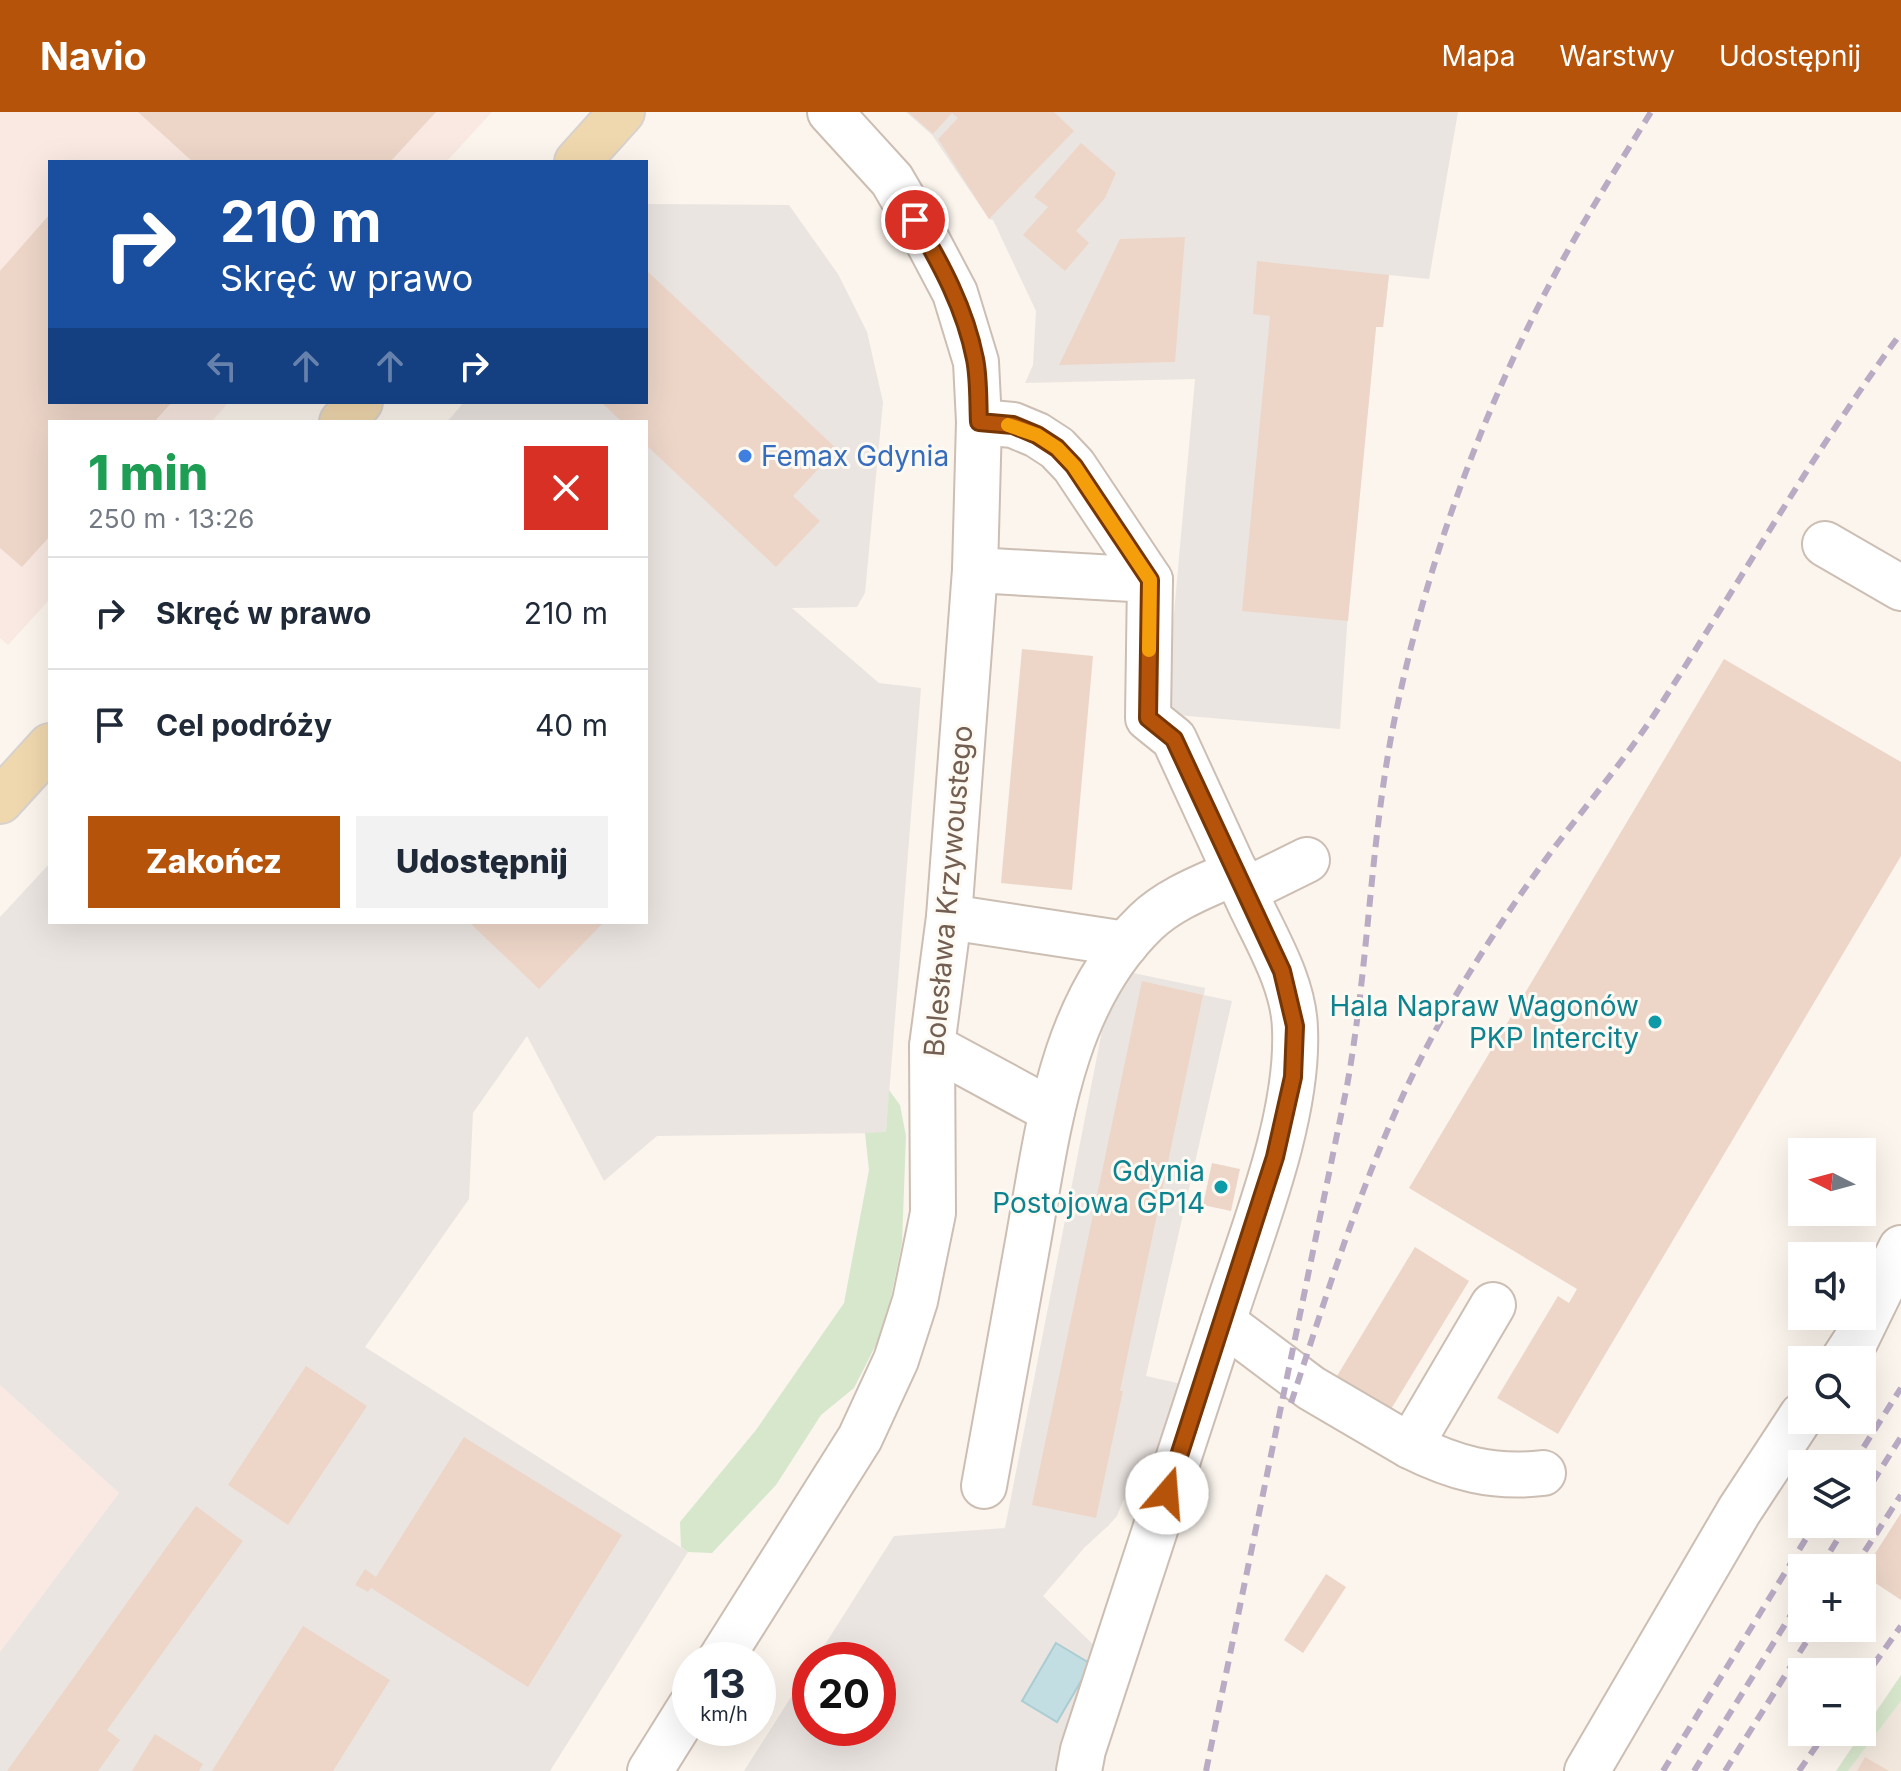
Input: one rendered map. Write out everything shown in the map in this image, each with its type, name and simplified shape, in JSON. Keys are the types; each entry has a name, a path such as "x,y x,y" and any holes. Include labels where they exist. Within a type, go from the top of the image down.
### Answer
{"main road":[{"path":"579,160 622,112"},
{"path":"344,420 358,404"},
{"path":"0,801 48,748"}],"street":[{"name":"Bolesława Krzywoustego","path":"731,1642 860,1438 896,1360 915,1301 933,1213 932,1046 949,917 975,570 979,422 976,362 955,293 892,180 830,112"},
{"path":"979,422 1013,425 1057,448 1074,466 1150,580 1148,718 1174,739 1282,971 1295,1026 1288,1107 1279,1142 1083,1750 1079,1771"},
{"path":"1825,544 1901,588"},
{"path":"975,570 1150,580"},
{"path":"984,1486 1052,1111 1077,1027 1100,982 1126,944 1147,921 1171,902 1307,860"},
{"path":"949,917 1126,944"},
{"path":"932,1046 1052,1111"},
{"path":"1852,1346 1901,1248"},
{"path":"1410,1446 1493,1305"},
{"path":"1223,1322 1311,1388 1445,1463 1471,1471 1516,1476 1543,1473"},
{"path":"1587,1771 1739,1511 1790,1434"},
{"path":"650,1771 672,1736"}],"shaded area":[{"path":"0,112 492,112 448,160 48,160 48,404 227,404 213,420 48,420 48,601 8,645 0,638"},
{"path":"906,112 1458,112 1429,279 1389,275 1383,327 1376,327 1348,612 1340,729 1165,714 1195,379 1025,383 1033,365 1036,311 993,220 989,219 932,135"},
{"path":"648,204 789,205 838,274 867,332 883,402 865,593 857,607 792,608 879,683 921,688 886,1133 657,1136 604,1181 527,1036 473,1113 469,1199 365,1347 688,1552 550,1771 0,1771 0,1652 119,1493 0,1385 0,917 48,865 48,924 648,924 648,420 449,420 462,404 648,404"},
{"path":"1114,969 1205,988 1204,995 1232,1001 1146,1376 1182,1384 1160,1454 1123,1501 1117,1516 1085,1547 1043,1596 1103,1654 1066,1771 744,1771 760,1746 776,1746 776,1721 792,1695 792,1746 896,1746 896,1642 826,1642 894,1536 1005,1528"},
{"path":"0,1385 119,1493 0,1652"},
{"path":"1901,1701 1901,1771 1848,1771 1867,1746 1876,1746 1876,1734"}],"green space":[{"path":"889,1090 900,1105 906,1136 902,1243 885,1327 854,1388 821,1415 776,1485 712,1553 688,1552 681,1547 680,1522 756,1430 844,1303 869,1170 865,1133 886,1132"},
{"path":"1901,1675 1901,1701 1876,1734 1876,1712"},
{"path":"1853,1746 1867,1746 1848,1771 1836,1771"}],"water":[{"path":"1056,1643 1091,1664 1057,1722 1022,1701"}],"building":[{"path":"138,112 436,112 392,160 191,160"},
{"path":"908,112 1054,112 1074,131 989,219 938,139 958,118 952,113 933,134"},
{"path":"1081,143 1116,173 1105,198 1076,231 1089,243 1065,271 1023,235 1048,207 1034,197"},
{"path":"48,216 48,404 170,404 156,420 48,420 48,538 22,567 0,548 0,271"},
{"path":"1185,237 1175,362 1059,365 1120,239"},
{"path":"1257,261 1389,275 1383,327 1376,327 1348,621 1242,611 1270,316 1253,314"},
{"path":"648,272 837,449 793,496 820,521 776,567 648,447 648,420 620,420 603,404 648,404"},
{"path":"1022,649 1093,656 1072,890 1001,883"},
{"name":"Hala Napraw Wagonów PKP Intercity","path":"1724,659 1901,762 1901,856 1558,1434 1497,1398 1558,1296 1569,1303 1577,1289 1409,1188"},
{"path":"471,924 602,924 539,989"},
{"path":"1142,981 1203,995 1096,1518 1032,1505"},
{"name":"Gdynia Postojowa GP14","path":"1212,1163 1240,1169 1231,1211 1203,1205"},
{"path":"1415,1247 1469,1281 1388,1414 1334,1381"},
{"path":"306,1366 367,1406 288,1525 228,1485"},
{"path":"464,1437 622,1535 528,1687 371,1588 368,1592 355,1585 365,1569 376,1577"},
{"path":"196,1506 243,1541 107,1730 120,1740 98,1771 7,1771"},
{"path":"1901,1513 1901,1600 1876,1583 1875,1554"},
{"path":"1326,1574 1346,1587 1303,1653 1284,1640"},
{"path":"303,1626 390,1680 333,1771 212,1771"},
{"path":"155,1734 203,1764 199,1771 132,1771"},
{"path":"1865,1757 1889,1771 1857,1771"}],"railway":[{"path":"1206,1771 1347,1086 1385,776 1418,622 1433,567 1470,460 1514,356 1565,256 1651,112"},
{"path":"1291,1403 1379,1150 1424,1052 1450,1005 1528,883 1654,715 1805,474 1901,333"},
{"path":"1862,1450 1901,1388"},
{"path":"1876,1477 1901,1437"},
{"path":"1863,1554 1901,1495"},
{"path":"1663,1771 1806,1538"},
{"path":"1829,1554 1838,1538"},
{"path":"1694,1771 1788,1620"},
{"path":"1876,1661 1901,1626"},
{"path":"1725,1771 1806,1642"},
{"path":"1799,1771 1816,1746"}],"slow traffic":[{"path":"1008,425 1037,435 1057,448 1074,466 1150,580 1149,650"}],"place":[{"name":"Femax Gdynia","path":"745,456"},
{"name":"Hala Napraw Wagonów PKP Intercity","path":"1655,1022"},
{"name":"Gdynia Postojowa GP14","path":"1221,1187"}],"route":[{"path":"915,220 955,293 967,325 976,362 979,422 1013,425 1057,448 1074,466 1150,580 1148,718 1174,739 1282,971 1295,1026 1293,1077 1271,1173 1167,1493"}]}
